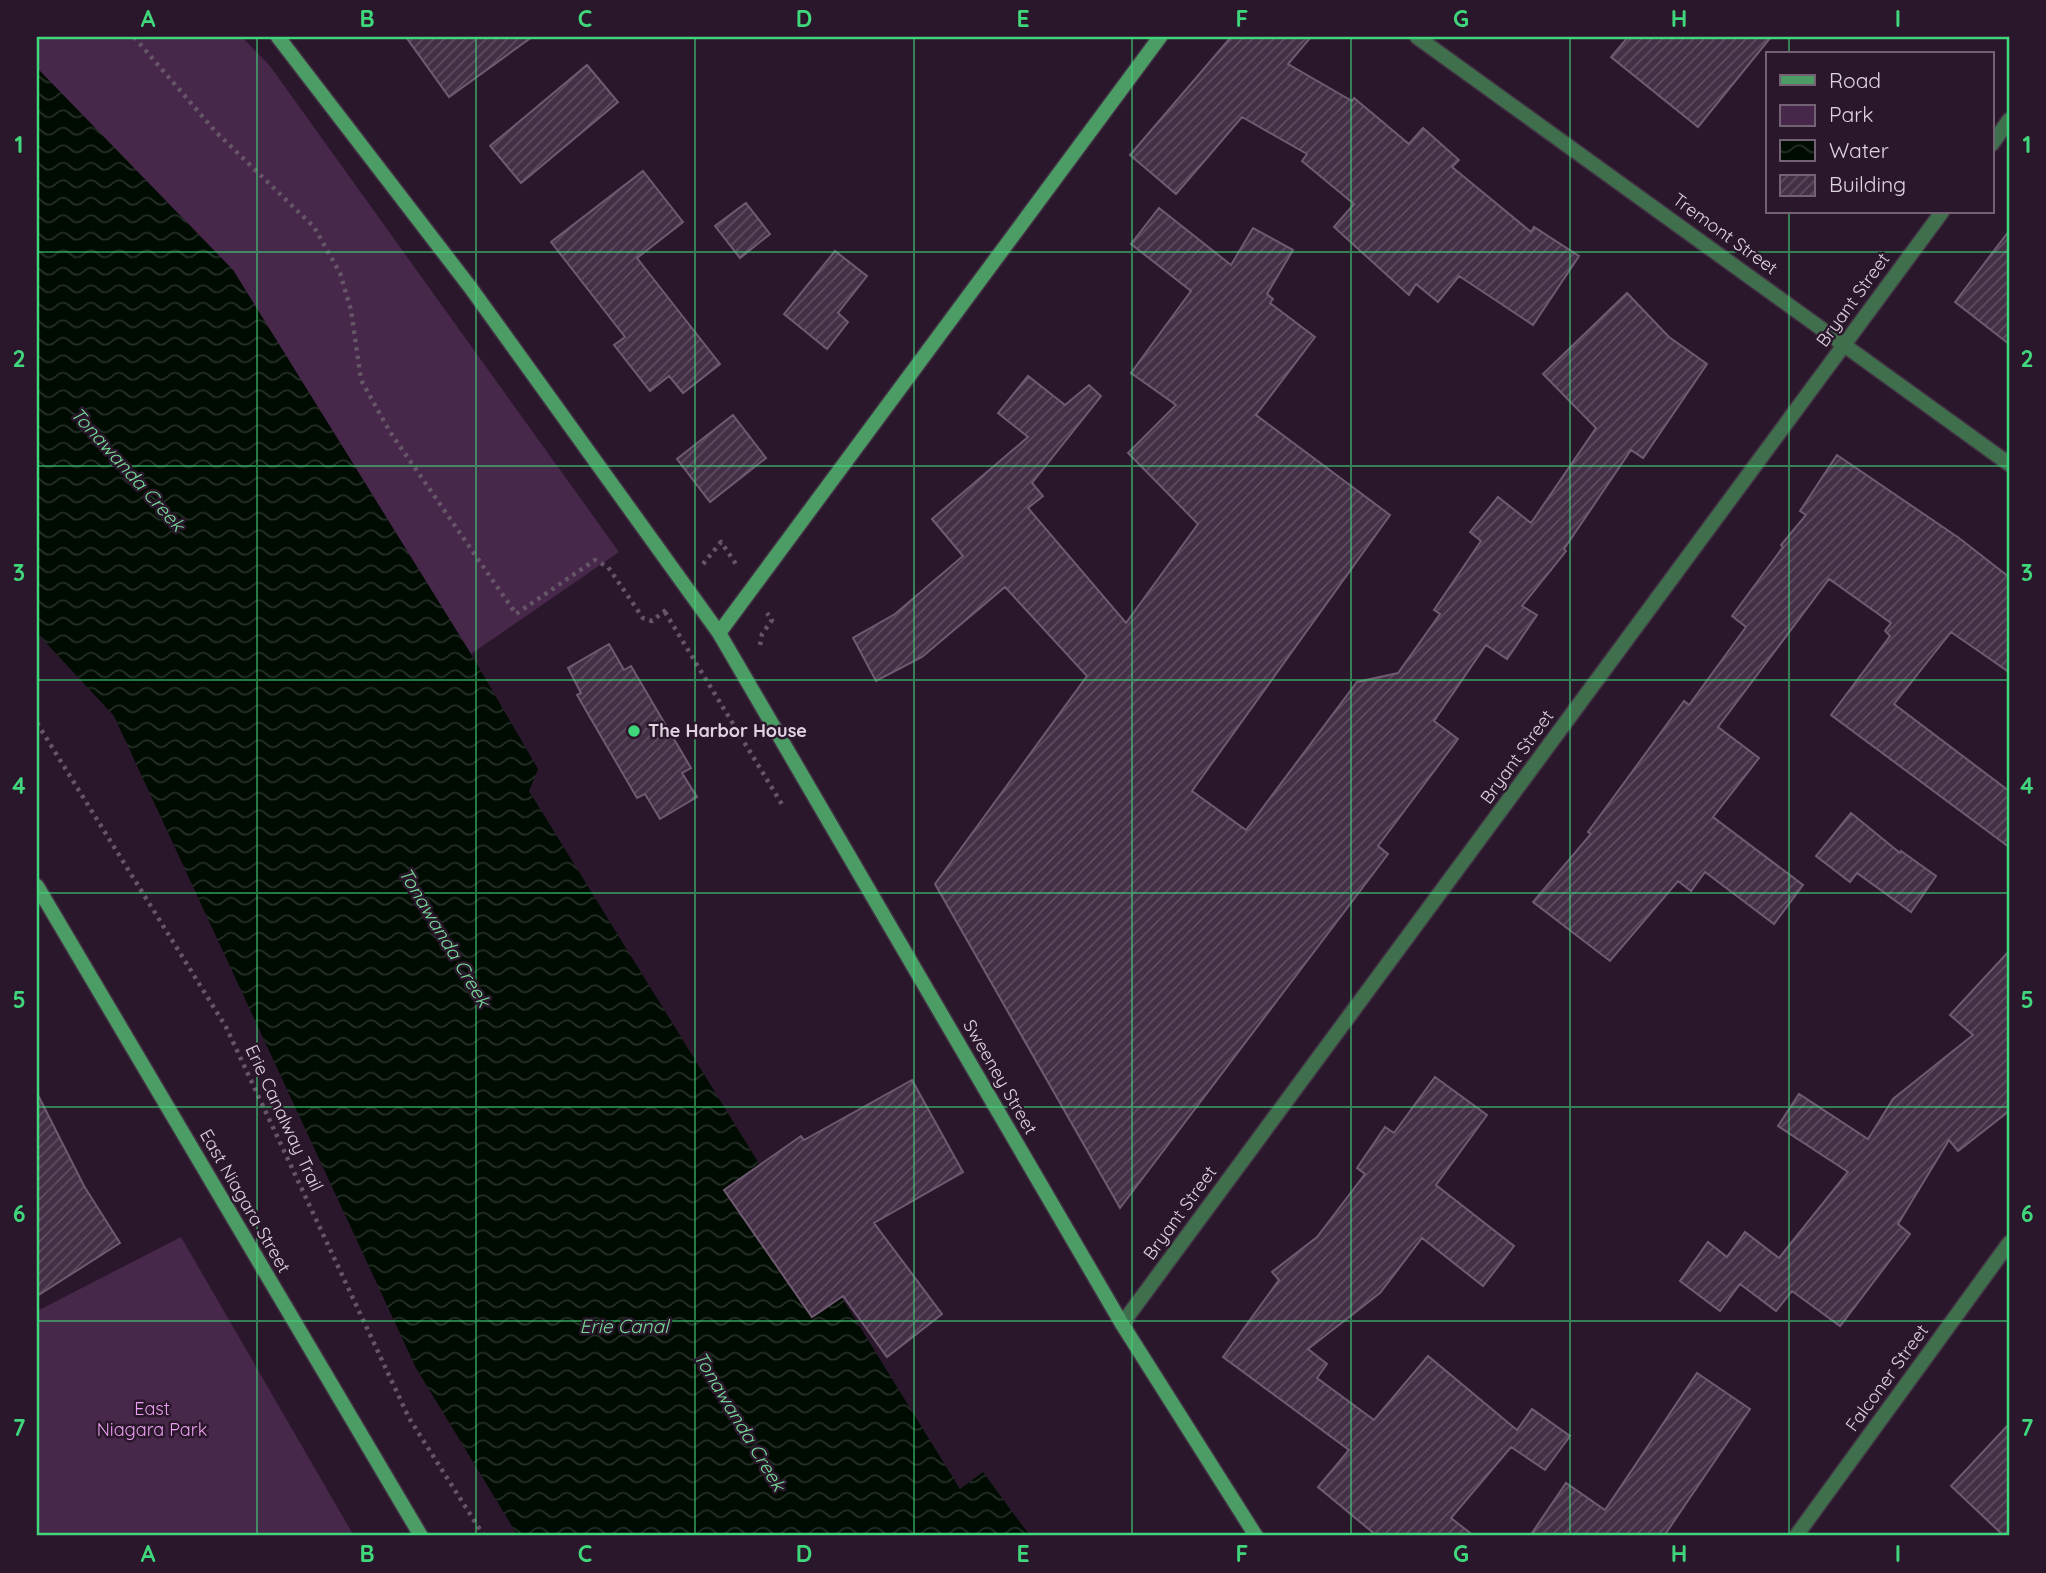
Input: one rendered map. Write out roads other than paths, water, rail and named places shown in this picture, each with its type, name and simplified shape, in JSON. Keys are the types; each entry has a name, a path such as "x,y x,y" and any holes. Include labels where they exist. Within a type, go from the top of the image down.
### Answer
{"street":[{"name":"Sweeney Street","path":"278,37 470,287 719,633 1122,1324 1256,1536"},
{"path":"719,633 1160,37"},
{"name":"Tremont Street","path":"1417,37 2009,464"},
{"path":"1994,141 2009,120"},
{"name":"Bryant Street","path":"1122,1324 1941,214"},
{"name":"East Niagara Street","path":"37,886 421,1536"},
{"name":"Falconer Street","path":"1796,1536 2009,1243"}],"water":[{"name":"Erie Canal","path":"37,68 233,270 471,654 538,769 529,791 960,1489 983,1472 1030,1536 518,1536 416,1368 114,716 37,633"}],"place":[{"name":"The Harbor House","path":"634,731"}],"water label":[{"name":"Tonawanda Creek","path":"128,469"},
{"name":"Tonawanda Creek","path":"445,937"},
{"name":"Tonawanda Creek","path":"740,1421"}],"park label":[{"name":"East Niagara Park","path":"152,1419"}]}
